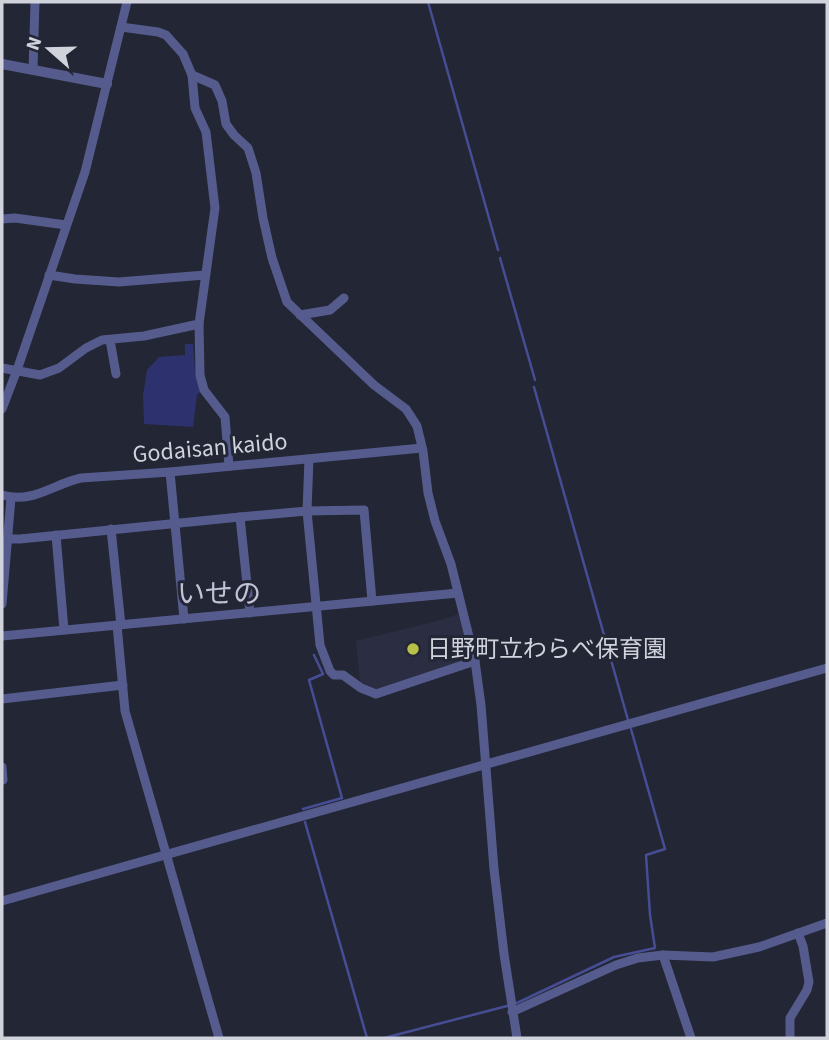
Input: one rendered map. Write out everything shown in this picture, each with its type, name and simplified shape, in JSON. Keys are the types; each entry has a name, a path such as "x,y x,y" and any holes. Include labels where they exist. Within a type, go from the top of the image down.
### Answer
{"street":[{"path":"33,70 35,2"},
{"path":"2,409 85,172 127,2"},
{"path":"121,27 166,35 183,54 192,75 195,108 206,132 215,208 199,324 200,375 204,390 225,417 229,466"},
{"path":"2,64 107,84"},
{"path":"192,75 215,85 222,101 226,124 248,148 256,173 272,258 287,302 374,384 406,409 417,426 428,493 451,564 475,661 487,764 494,869 517,1038"},
{"path":"2,219 15,218 66,225"},
{"path":"49,275 119,282 205,275"},
{"path":"300,315 330,310 344,298"},
{"path":"2,368 40,375 51,373 102,340 144,336 199,324"},
{"path":"110,340 116,374"},
{"name":"Godaisan kaido","path":"7,496 32,496 81,478 423,450"},
{"path":"309,459 307,511 316,607 320,645 330,671 334,675 343,674 361,688 376,694 475,661"},
{"path":"170,472 184,619"},
{"path":"2,604 8,539 7,496"},
{"path":"8,539 307,511 364,510 372,601"},
{"path":"240,517 250,613"},
{"path":"111,530 125,711 219,1038"},
{"path":"56,535 64,630"},
{"path":"2,636 458,593"},
{"path":"2,901 827,668"},
{"path":"2,699 122,685"},
{"path":"2,767 3,780"},
{"path":"512,1012 616,965 638,958 663,955 713,957 759,947 827,923"},
{"path":"790,1038 790,1018 809,982 798,933"},
{"path":"663,955 691,1038"}],"shaded area":[{"path":"185,344 193,344 195,370 203,389 197,395 193,427 144,424 143,395 147,370 159,357 185,355"},
{"name":"日野町立わらべ保育園","path":"458,614 471,657 468,661 379,690 360,681 356,641"}],"waterway":[{"path":"428,2 498,250"},
{"path":"500,258 535,380"},
{"path":"534,387 628,720"},
{"path":"303,809 342,798 309,680 323,674 314,655"},
{"path":"517,1003 614,957 655,948 646,855 665,849 631,729"},
{"path":"305,822 367,1038"},
{"path":"384,1038 507,1006"}],"place":[{"name":"日野町立わらべ保育園","path":"413,649"}],"district":[{"name":"いせの","path":"219,594"}]}
